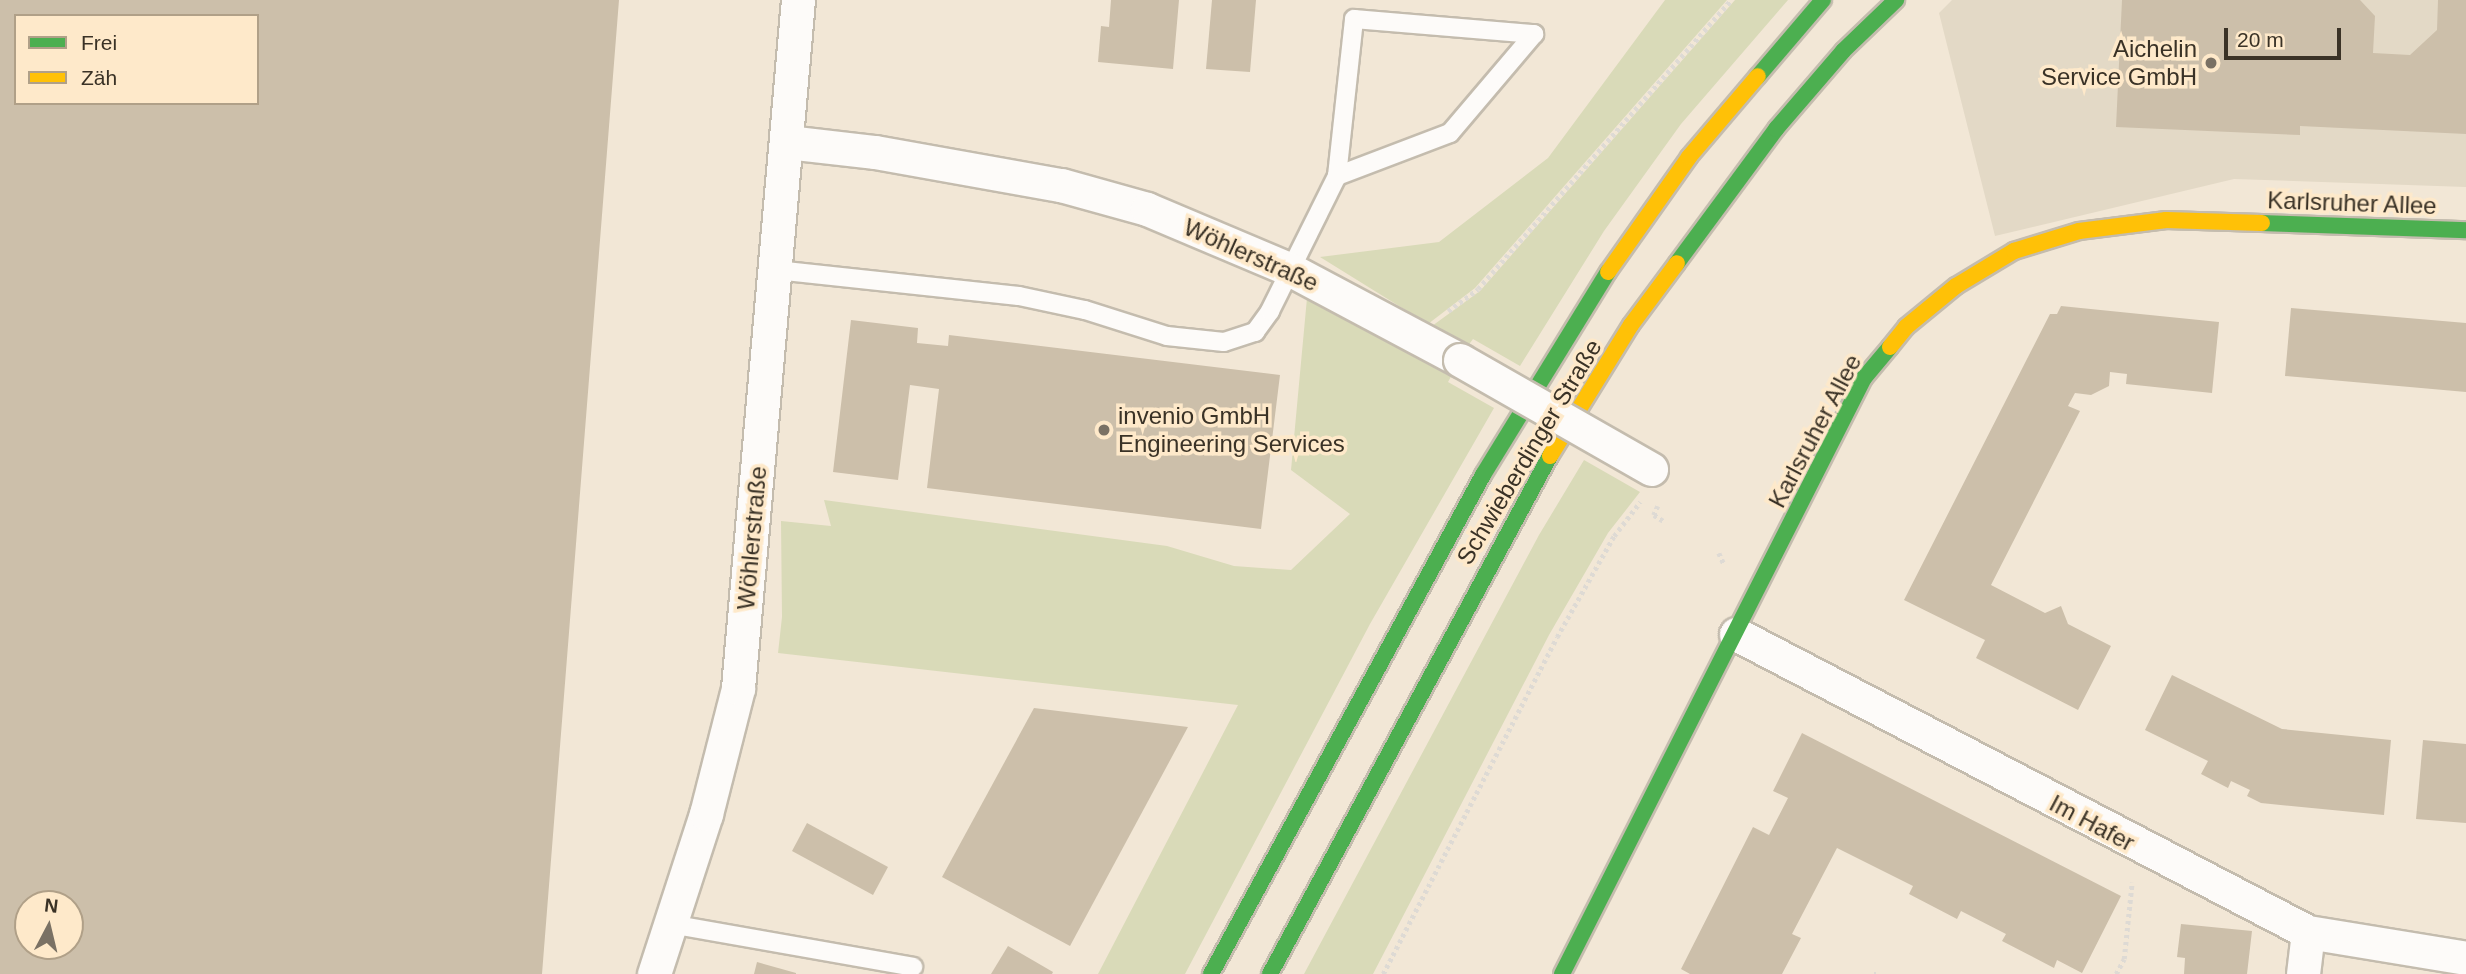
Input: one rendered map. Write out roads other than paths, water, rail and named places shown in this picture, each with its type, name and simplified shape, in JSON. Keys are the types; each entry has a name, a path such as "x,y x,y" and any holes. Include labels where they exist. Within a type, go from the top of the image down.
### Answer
{"main road":[{"name":"Schwieberdinger Straße","path":"1211,974 1483,475 1588,300 1689,157 1823,0"},
{"name":"Schwieberdinger Straße","path":"1270,974 1523,499 1631,325 1776,130 1843,51 1896,0"},
{"name":"Karlsruher Allee","path":"1562,974 1737,634 1864,378 1906,327 1956,286 2014,251 2078,231 2166,220 2466,230"}],"street":[{"name":"Wöhlerstraße","path":"654,974 706,814 738,688 798,0"},
{"name":"Wöhlerstraße","path":"787,142 875,152 1061,185 1147,209 1289,269 1416,335 1650,480"},
{"name":"Im Hafer","path":"1737,634 2136,846 2308,932 2466,957"},
{"path":"2303,974 2308,932"}],"lane":[{"path":"776,270 1019,296 1085,310 1167,336 1224,342 1255,332 1337,176 1354,19 1534,34 1450,133 1337,176"},
{"path":"670,924 913,967"}],"place":[{"name":"Aichelin Service GmbH","path":"2211,63"},
{"name":"invenio GmbH Engineering Services","path":"1104,430"}]}
